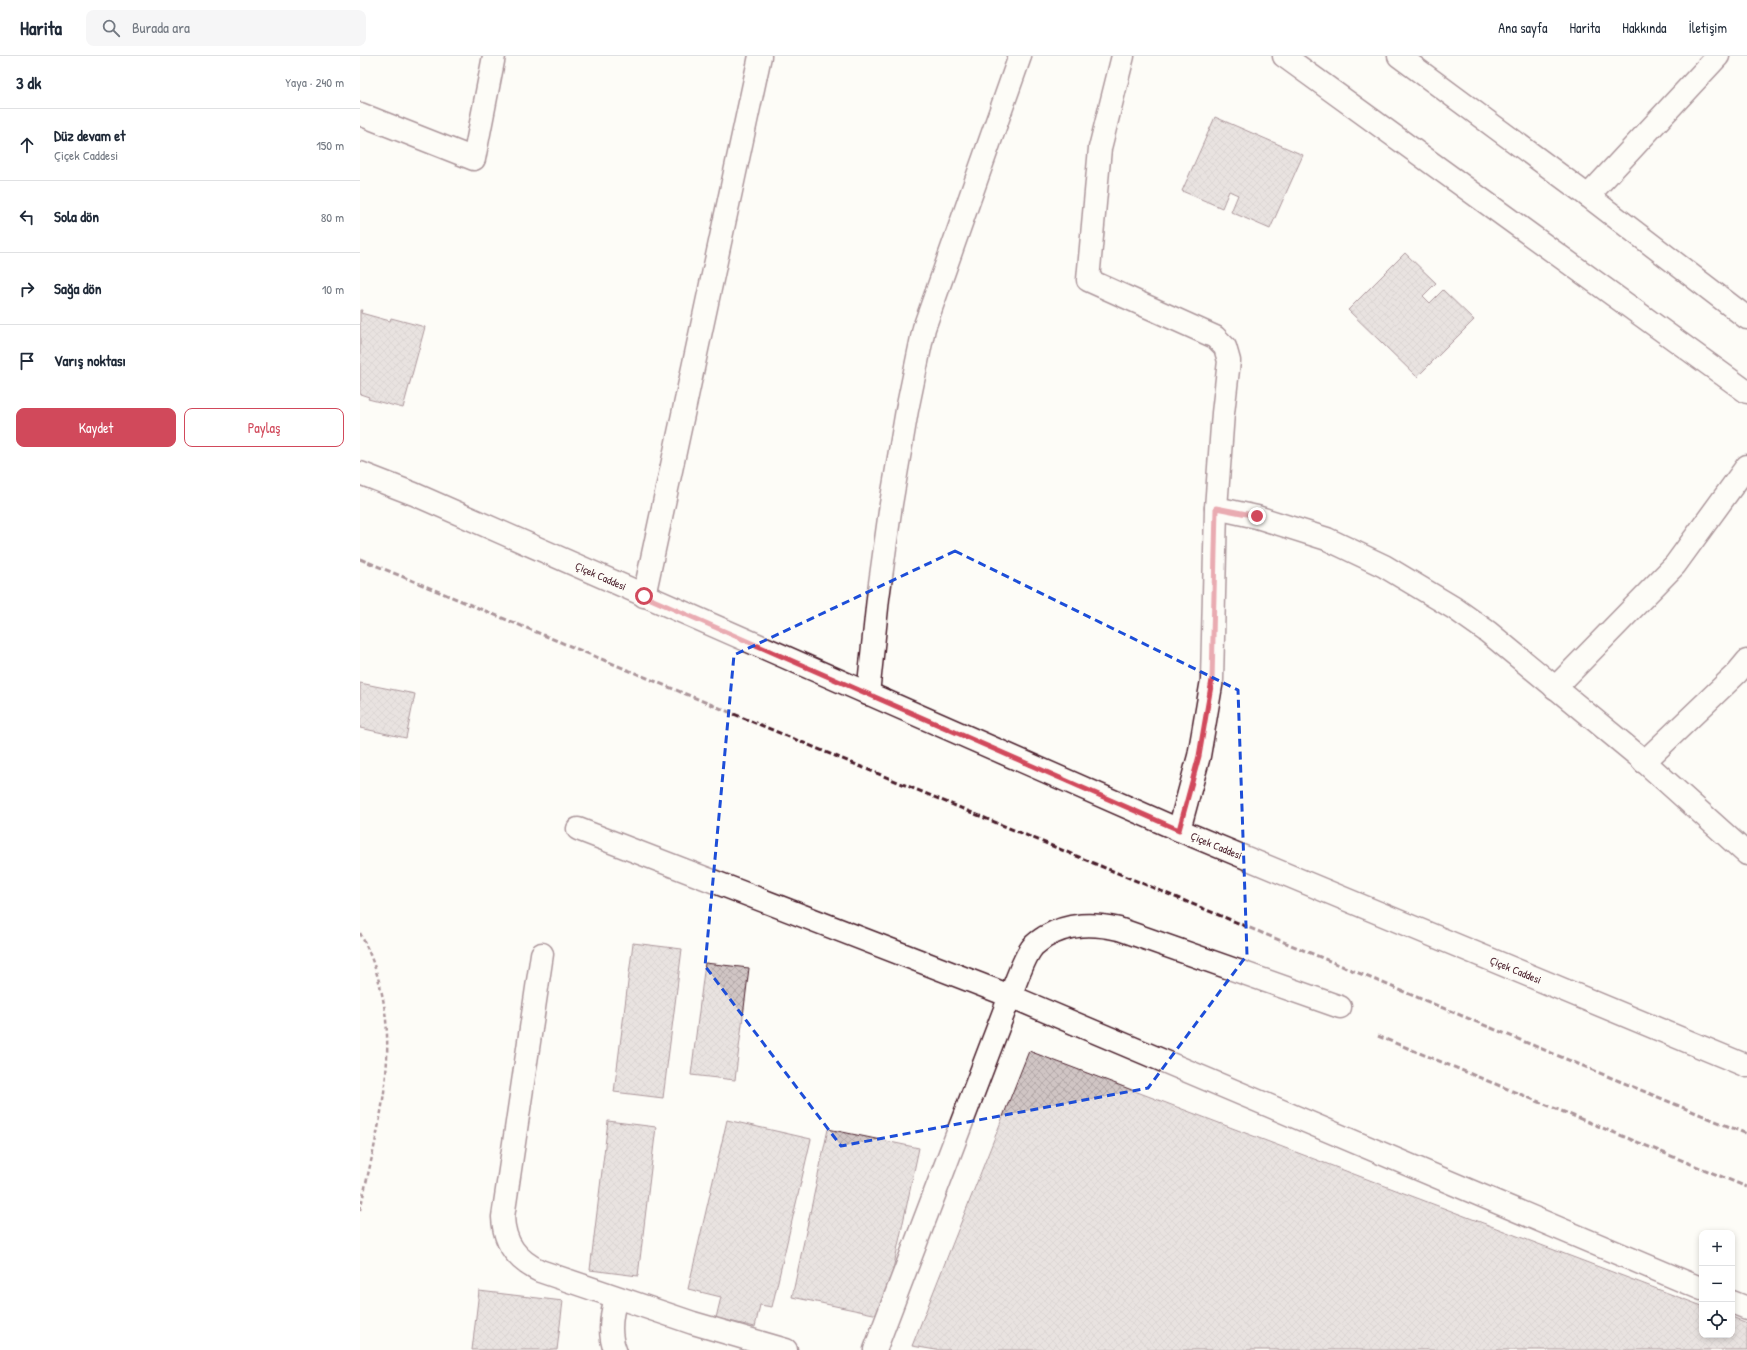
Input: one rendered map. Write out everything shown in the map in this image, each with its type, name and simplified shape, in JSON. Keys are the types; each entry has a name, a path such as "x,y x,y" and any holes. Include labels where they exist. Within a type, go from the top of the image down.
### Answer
{"street":[{"path":"360,114 474,159 494,56"},
{"path":"644,596 760,56"},
{"path":"868,694 878,598 891,504 907,410 924,328 1020,56"},
{"path":"1123,56 1100,148 1088,280 1215,337 1225,347 1229,360 1223,412 1216,508 1212,680 1199,756 1179,830"},
{"path":"1284,56 1747,392"},
{"path":"1399,56 1588,196 1747,318"},
{"path":"1588,196 1718,56"},
{"path":"1555,688 1675,565 1747,466"},
{"name":"Çiçek Caddesi","path":"360,473 414,494 1179,830 1747,1066"},
{"path":"1216,508 1257,516 1327,539 1384,566 1425,590 1488,632 1644,762 1747,854"},
{"path":"1644,762 1737,673 1747,661"},
{"path":"578,828 1010,996 1699,1288"},
{"path":"875,1350 1010,996 1032,948 1042,939 1066,927 1084,924 1102,925 1119,929 1340,1007"},
{"path":"542,954 503,1217 504,1228 510,1247 528,1266 616,1298 693,1323 786,1350"},
{"path":"615,1350 611,1331 611,1314 616,1298"},
{"path":"1735,1303 1747,1308"}],"path":[{"path":"360,934 376,972 382,996 386,1021 388,1052 384,1100 360,1210"}],"highlighted area":[{"path":"955,551 1238,690 1247,955 1148,1088 841,1146 705,966 734,655"}],"building":[{"path":"1215,117 1303,155 1270,229 1231,212 1238,195 1229,191 1222,208 1182,191"},
{"path":"1405,253 1436,283 1423,296 1430,303 1443,290 1474,320 1417,377 1348,310"},
{"path":"360,310 362,310 361,313 390,321 391,318 425,327 403,408 368,399 369,397 360,394"},
{"path":"360,683 415,694 406,738 360,728"},
{"path":"633,943 682,949 663,1098 614,1092"},
{"path":"705,963 749,968 735,1080 691,1075"},
{"path":"1029,1051 1699,1305 1699,1338 1735,1338 1735,1318 1747,1323 1747,1350 936,1350 912,1346"},
{"path":"727,1120 811,1139 772,1307 760,1305 755,1327 716,1318 721,1297 688,1289"},
{"path":"608,1121 656,1127 638,1276 590,1270"},
{"path":"828,1129 919,1148 883,1316 792,1297"},
{"path":"479,1291 563,1301 557,1350 472,1350"}],"railway":[{"path":"360,559 1747,1134"},
{"path":"1378,1036 1747,1187"}],"route":[{"path":"644,596 1179,830 1199,756 1207,718 1212,680 1216,508 1257,516"}]}
